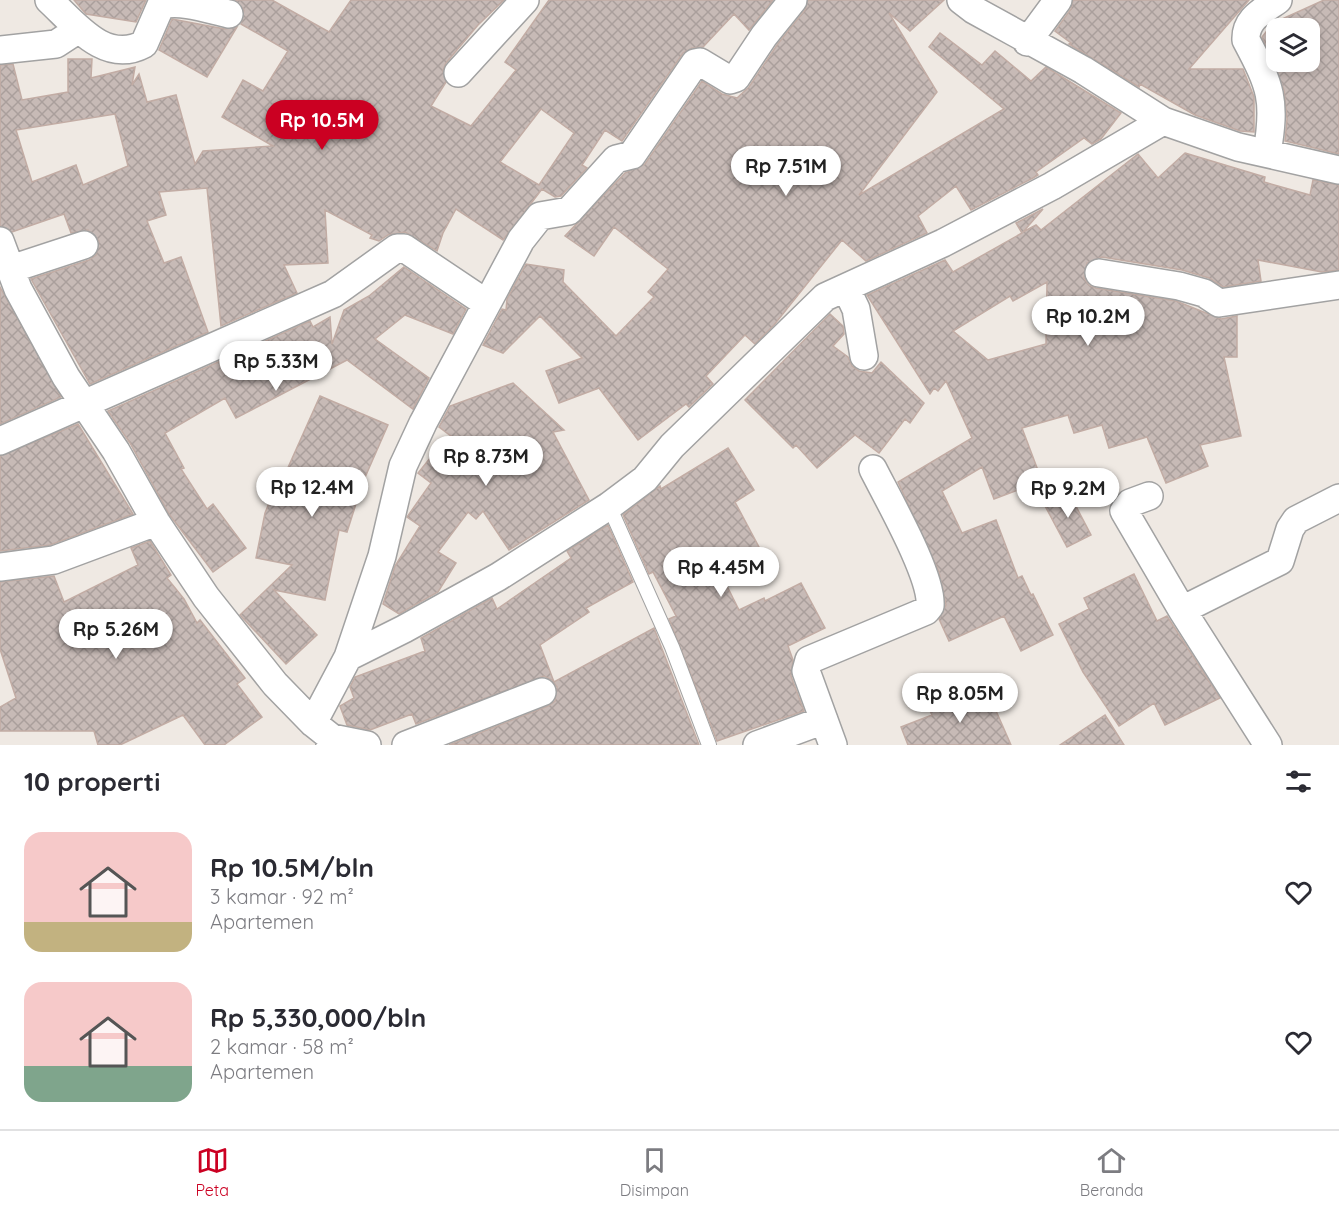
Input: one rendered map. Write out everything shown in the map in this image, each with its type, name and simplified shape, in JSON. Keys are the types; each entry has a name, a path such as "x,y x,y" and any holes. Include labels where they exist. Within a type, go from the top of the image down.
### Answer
{"street":[{"path":"458,73 525,0"},
{"path":"325,736 348,657 382,556 404,466 511,256 536,219 569,212 616,159 632,155 695,63 700,63 730,80 736,78 764,36 793,0"},
{"path":"961,0 1028,42 1083,70 1163,121 1238,147 1339,170"},
{"path":"1028,42 1058,0"},
{"path":"1267,153 1272,114 1270,89 1246,40 1246,31 1250,21 1278,0"},
{"path":"65,11 98,43 124,52 144,44 161,5 170,1 182,1 229,14"},
{"path":"0,50 57,44 65,11"},
{"path":"348,657 498,577 609,506 645,479 672,446 816,304 943,243 1042,191 1163,121"},
{"path":"0,241 10,285 66,377 116,451 156,522 206,597 275,684 325,736 367,745"},
{"path":"10,285 84,244"},
{"path":"0,441 333,294 399,248 404,248 486,303"},
{"path":"1099,273 1179,286 1204,293 1219,303 1339,285"},
{"path":"846,288 855,309 864,356"},
{"path":"833,745 806,671 809,660 926,611 930,606 920,570 898,513 873,469"},
{"path":"1149,496 1130,503 1124,511 1182,610 1268,745"},
{"path":"1182,610 1280,561 1290,529 1296,520 1339,498"},
{"path":"0,567 54,560 156,522"},
{"path":"406,745 542,692"},
{"path":"757,745 824,720"}],"lane":[{"path":"609,506 672,646 709,745"}],"building":[{"path":"74,0 146,0 136,22 86,14"},
{"path":"235,0 272,0 329,32 351,0 504,0 478,25 446,63 443,70 446,82 431,106 471,126 516,70 505,62 549,0 773,0 749,30 734,14 703,47 692,48 683,53 622,141 605,130 582,165 587,168 561,196 555,197 542,189 503,240 456,209 443,233 437,251 405,232 388,235 379,241 370,238 372,235 325,210 328,263 284,265 297,293 221,326 207,188 159,192 166,215 147,221 164,263 181,257 208,332 90,384 31,279 89,260 96,255 99,241 88,230 71,233 64,214 12,232 0,226 0,65 13,64 22,100 68,92 68,59 92,59 91,78 135,67 132,85 139,74 147,102 176,95 195,164 203,151 273,146 222,117 243,80 263,91 288,51 241,24 244,10","holes":["541,109 574,133 539,185 500,162","115,114 128,166 83,185 76,165 32,182 16,130"]},
{"path":"808,0 944,0 910,31 889,13 937,92 859,195 1004,109 929,47 940,33 982,65 995,51 1031,81 1046,67 1121,113 1101,139 1092,144 1084,138 1036,172 1038,175 971,210 956,186 918,216 927,233 866,261 842,240 774,325 755,344 745,335 706,376 713,384 689,407 686,404 638,440 599,388 559,403 546,371 582,358 540,316 503,353 483,345 502,309 506,310 507,299 526,264 564,270 563,282 616,336 654,297 648,292 668,269 614,227 594,256 565,236 625,173 645,164 702,81 722,94 737,98 749,87 777,45 805,10"},
{"path":"1073,0 1249,0 1189,69 1243,69 1254,97 1254,132 1240,131 1195,115 1140,84 1139,87 1069,44 1071,43 1055,31 1071,9"},
{"path":"1324,0 1339,0 1339,154 1285,141 1287,119 1284,90 1277,72 1320,72 1320,18 1284,18"},
{"path":"172,19 225,29 237,27 207,77 159,50"},
{"path":"1266,32 1266,47 1262,37"},
{"path":"1185,153 1265,177 1264,182 1310,195 1313,180 1339,185 1339,270 1322,272 1258,260 1261,281 1223,287 1209,278 1182,270 1102,257 1087,263 1084,278 1089,285 1096,288 1176,301 1221,319 1237,316 1237,357 1224,357 1241,436 1200,445 1208,466 1166,483 1147,437 1109,448 1102,425 1074,433 1068,415 1022,428 1042,481 994,499 982,467 942,491 962,533 996,520 1018,578 1022,576 1053,635 1021,651 1004,616 949,641 939,619 946,605 939,572 898,482 972,438 946,381 938,391 934,388 930,394 867,295 945,260 953,272 1022,233 1016,223 1043,209 1023,232 1036,225 1041,230 1138,154 1158,178","holes":["1047,282 1046,344 988,360 953,331 1010,296 1013,301"]},
{"path":"404,267 466,309 453,334 405,315 375,339 429,378 413,409 347,360 236,418 225,398 165,433 184,468 181,469 207,509 213,504 246,548 213,572 169,514 130,443 108,411 310,321 313,327 330,317 332,344 344,310 369,296"},
{"path":"0,287 61,397 0,424"},
{"path":"830,314 843,326 844,334 833,346 848,357 852,366 859,371 872,373 881,362 924,403 910,423 905,419 879,453 855,435 817,468 796,445 793,448 745,400"},
{"path":"513,383 564,430 553,432 589,500 509,550 483,511 476,519 468,512 438,552 456,563 438,592 399,614 383,604 395,566 420,526 407,517 431,483 418,473 439,447 468,460 472,452 439,427 450,406"},
{"path":"320,396 388,425 363,482 347,532 339,530 325,600 274,590 317,635 286,664 240,615 292,565 256,558 265,513 282,471 286,472"},
{"path":"78,424 133,514 50,545 0,551 0,456"},
{"path":"728,448 754,490 735,502 760,549 719,570 739,610 764,598 765,601 801,583 825,628 788,646 793,660 791,676 804,711 717,741 669,619 676,616 653,572 649,574 623,515 660,486 661,489"},
{"path":"1068,491 1091,535 1067,547 1044,504"},
{"path":"608,525 633,582 586,608 589,612 540,645 554,682 654,628 699,745 449,745 548,706 555,701 557,687 552,680 544,676 416,724 412,714 370,730 347,725 340,706 354,698 350,687 355,677 425,651 421,638 492,598 497,609 571,558 567,551"},
{"path":"150,541 171,575 167,578 184,599 197,623 200,620 245,678 237,684 262,717 224,745 205,745 183,715 120,745 98,745 94,731 0,731 0,707 16,698 0,649 0,582 54,576 64,602 138,565 131,548"},
{"path":"1134,574 1157,621 1167,616 1220,698 1165,725 1154,703 1119,726 1083,672 1059,624 1089,609 1084,598"},
{"path":"986,688 1011,745 908,745 901,727 932,715 930,711"},
{"path":"1105,715 1124,745 1060,745"}]}
